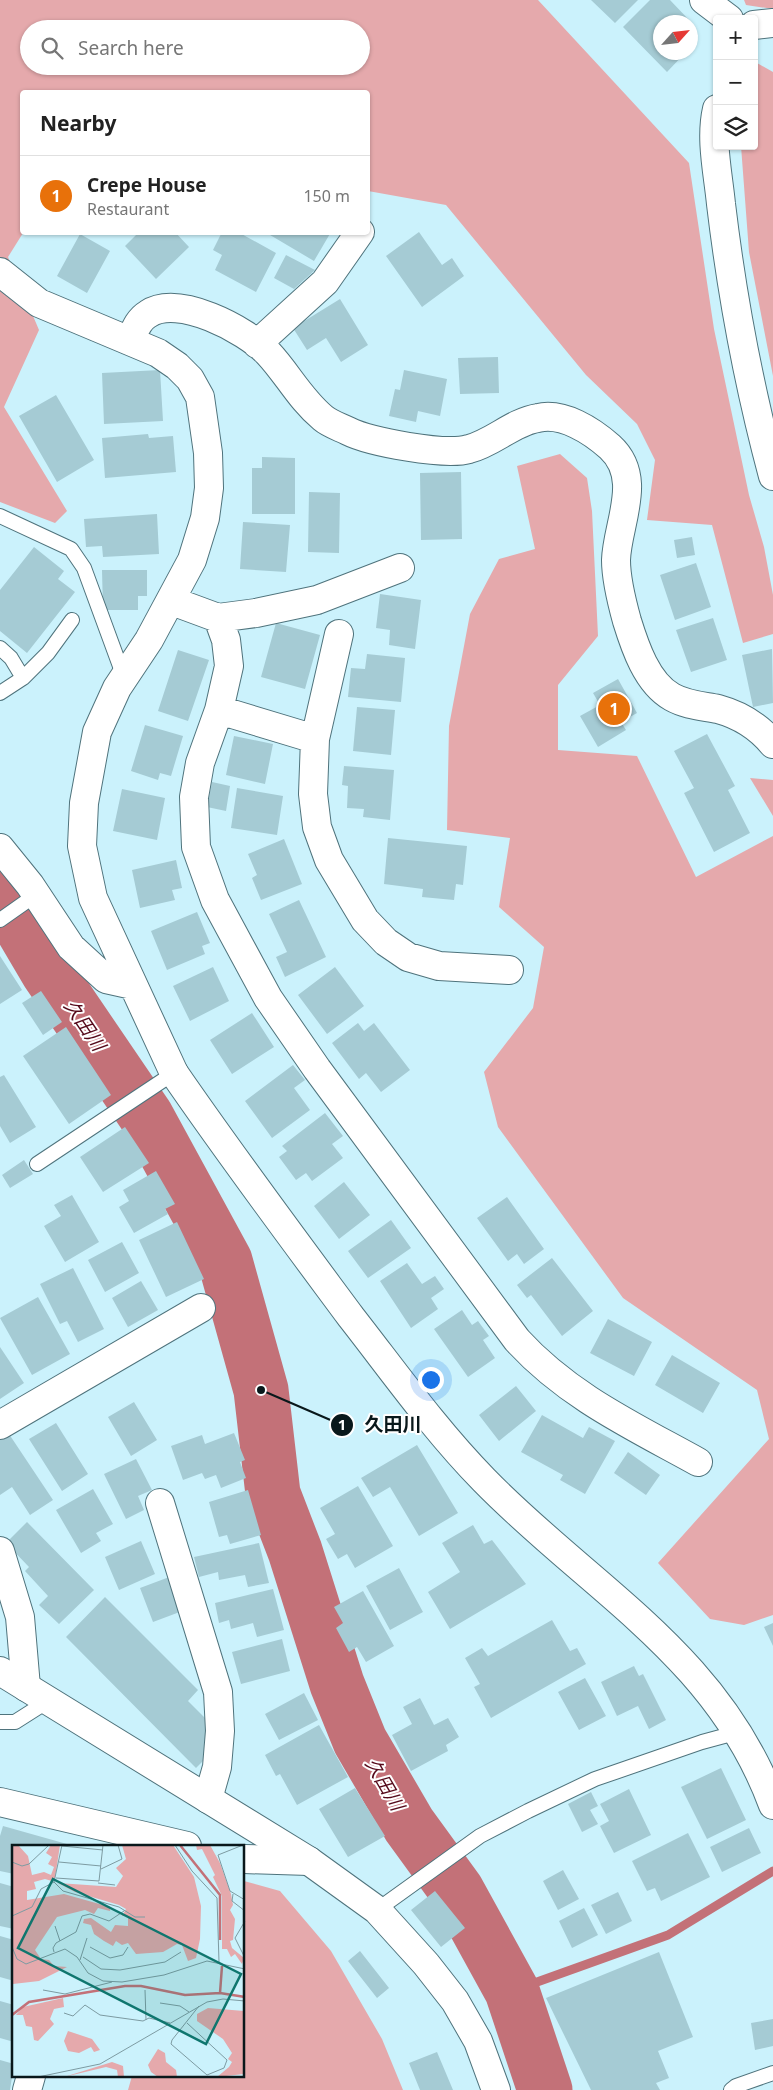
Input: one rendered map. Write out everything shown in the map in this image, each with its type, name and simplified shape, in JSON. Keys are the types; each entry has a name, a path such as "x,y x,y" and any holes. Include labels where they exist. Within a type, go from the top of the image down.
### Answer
{"street":[{"path":"704,0 724,15"},
{"path":"758,25 773,23"},
{"path":"715,150 729,272 754,406 773,476"},
{"path":"257,344 325,282 358,235"},
{"path":"0,272 39,303 158,353 177,366 190,379 200,397 205,421 209,488 205,518 192,560 172,601 117,688 95,740 84,803 82,846 93,898 133,984 164,1080 240,1167 424,1413 483,1480 650,1628 707,1688 740,1732 760,1770 773,1804"},
{"path":"130,341 138,323 148,314 162,307 184,308 217,321 241,333 257,344 267,352 300,396 324,420 352,433 405,445 450,452 469,449 489,442 537,418 554,417 575,424 610,447 619,457 627,480 626,508 616,560 626,618 640,657 653,679 672,697 720,710 746,721 762,730 773,744"},
{"path":"172,601 218,618 256,614 317,600 400,568"},
{"path":"218,618 226,640 229,666 219,710 200,762 194,797 196,847 215,900 268,998 317,1069 517,1340 535,1360 584,1399 698,1462"},
{"path":"339,634 315,739 313,794 317,827 329,860 365,920 386,942 408,958 439,966 509,970"},
{"path":"219,710 315,739"},
{"path":"0,848 29,900 71,947 106,979 133,984"},
{"path":"0,1425 201,1308"},
{"path":"160,1504 218,1692 220,1731 217,1767 208,1799"},
{"path":"0,1551 20,1617 37,1694"},
{"path":"0,1671 309,1861 377,1910 426,1964 455,2001 478,2041 496,2090"},
{"path":"0,1802 102,1837 178,1845"},
{"path":"245,1859 309,1861"}],"lane":[{"path":"0,516 71,549 84,568 124,677"},
{"path":"0,693 24,678 48,653 72,620"},
{"path":"0,648 11,658 24,678"},
{"path":"0,920 29,900"},
{"path":"37,1164 164,1080"},
{"path":"0,1722 15,1722 37,1694"},
{"path":"377,1910 480,1836 595,1779 702,1742 740,1732"},
{"path":"731,2090 736,2086 773,2073"}],"shaded area":[{"path":"0,0 538,0 689,163 714,329 749,495 764,547 773,595 773,634 743,643 712,525 647,520 655,460 637,424 586,375 446,205 370,191 370,90 20,90 20,235 22,235 8,257 39,330 4,407 67,511 55,523 0,502"},
{"path":"744,0 773,0 773,9 746,5"},
{"path":"758,64 773,72 773,376 749,252 741,150 758,150"},
{"path":"560,454 587,478 592,511 598,636 558,685 558,750 637,756 696,877 773,836 773,1615 744,1625 710,1619 658,1563 769,1439 757,1390 623,1298 498,1127 484,1072 533,1008 544,947 499,907 510,838 447,830 449,726 470,614 499,559 535,549 517,466"},
{"path":"750,778 773,780 773,816"},
{"path":"245,1881 280,1891 331,1951 382,2039 403,2090 128,2090 131,2078 245,2078"}],"building":[{"path":"591,0 638,0 615,23"},
{"path":"650,0 670,0 684,15 653,15 653,58 623,27"},
{"path":"655,60 678,60 667,72"},
{"path":"419,232 442,265 452,258 464,276 422,307 386,256"},
{"path":"79,235 110,251 87,293 57,276"},
{"path":"136,235 178,235 189,247 156,279 125,246"},
{"path":"220,235 243,235 276,253 256,292 215,270 222,255 213,250"},
{"path":"270,235 329,235 314,261"},
{"path":"286,255 315,270 294,289 274,278"},
{"path":"340,299 368,345 341,362 326,338 307,350 293,328"},
{"path":"498,357 499,393 460,394 458,358"},
{"path":"160,370 163,421 104,424 102,373"},
{"path":"404,370 447,379 440,416 418,411 416,422 389,416 395,389 400,390"},
{"path":"56,395 94,460 57,482 19,416"},
{"path":"148,434 149,438 173,436 176,472 105,478 102,438"},
{"path":"262,457 295,458 295,514 252,514 252,468 262,468"},
{"path":"461,472 462,539 421,540 420,473"},
{"path":"309,492 340,493 339,553 308,552"},
{"path":"157,514 159,554 103,557 102,546 86,547 84,519"},
{"path":"243,522 290,525 286,572 240,569"},
{"path":"692,537 695,555 677,558 674,540"},
{"path":"34,547 64,571 58,579 75,592 27,653 0,631 0,590"},
{"path":"696,563 711,607 675,620 660,575"},
{"path":"102,570 147,570 147,596 138,596 138,610 103,610"},
{"path":"380,594 421,600 415,649 389,645 390,630 376,628"},
{"path":"713,618 727,660 691,672 676,630"},
{"path":"276,623 320,635 305,689 261,677"},
{"path":"772,649 773,703 753,707 742,655"},
{"path":"178,650 209,660 188,721 158,711"},
{"path":"367,654 405,658 401,702 348,697 351,668 365,669"},
{"path":"618,679 637,713 621,722 626,730 598,747 580,716 600,705 593,693"},
{"path":"357,707 395,710 391,755 353,751"},
{"path":"145,725 183,736 171,776 160,773 158,780 131,771"},
{"path":"707,734 735,786 728,790 750,833 714,852 684,793 694,788 674,751"},
{"path":"234,736 273,744 265,784 226,775"},
{"path":"344,766 394,770 390,820 363,817 364,809 347,808 348,786 342,785"},
{"path":"212,782 230,786 226,811 207,807"},
{"path":"237,788 283,796 277,835 231,828"},
{"path":"122,789 165,798 157,840 113,831"},
{"path":"388,838 467,846 463,885 456,884 454,900 422,897 423,889 384,884"},
{"path":"284,839 302,884 261,900 252,878 257,875 248,854"},
{"path":"176,860 182,888 172,890 175,900 140,908 132,870"},
{"path":"299,900 326,957 285,977 276,957 287,952 269,914"},
{"path":"197,912 210,943 202,946 205,954 167,970 151,931"},
{"path":"0,956 22,990 0,1004"},
{"path":"213,967 229,1001 190,1021 173,986"},
{"path":"335,967 364,1006 327,1034 298,995"},
{"path":"41,991 62,1022 43,1035 22,1003"},
{"path":"252,1013 274,1047 232,1074 210,1040"},
{"path":"358,1023 364,1031 374,1023 410,1070 381,1092 366,1073 359,1079 332,1043"},
{"path":"66,1027 111,1095 69,1124 23,1056"},
{"path":"293,1065 305,1080 294,1088 310,1110 272,1138 245,1101"},
{"path":"4,1075 36,1127 10,1143 0,1126 0,1077"},
{"path":"325,1113 343,1136 332,1144 343,1158 312,1181 306,1173 296,1180 279,1157 287,1151 282,1146"},
{"path":"125,1127 149,1163 103,1192 80,1157"},
{"path":"24,1160 33,1174 10,1188 2,1175"},
{"path":"156,1171 175,1204 165,1209 168,1214 134,1233 119,1207 129,1201 123,1190"},
{"path":"344,1182 370,1215 339,1239 314,1206"},
{"path":"72,1195 99,1242 65,1262 44,1226 61,1216 54,1205"},
{"path":"507,1197 544,1249 524,1264 517,1254 508,1261 477,1218"},
{"path":"391,1220 411,1248 368,1278 348,1251"},
{"path":"177,1222 204,1279 166,1297 139,1240"},
{"path":"122,1242 139,1273 105,1292 88,1260"},
{"path":"552,1258 593,1311 562,1336 531,1295 527,1298 517,1285"},
{"path":"407,1263 422,1284 435,1276 444,1289 431,1298 438,1309 411,1328 380,1281"},
{"path":"73,1268 104,1329 78,1342 67,1321 60,1324 40,1284"},
{"path":"141,1281 158,1310 128,1327 112,1298"},
{"path":"38,1297 70,1354 32,1375 0,1318"},
{"path":"462,1310 472,1325 478,1321 489,1336 483,1340 495,1358 468,1377 434,1329"},
{"path":"608,1319 652,1342 634,1376 590,1353"},
{"path":"0,1347 24,1383 0,1399"},
{"path":"672,1355 720,1383 703,1413 655,1385"},
{"path":"516,1386 536,1411 499,1441 479,1415"},
{"path":"134,1402 157,1440 131,1456 108,1417"},
{"path":"542,1415 583,1438 589,1427 615,1441 585,1494 560,1480 563,1475 521,1452"},
{"path":"56,1423 88,1474 62,1491 29,1439"},
{"path":"234,1433 245,1460 240,1462 246,1478 221,1488 216,1475 205,1479 202,1473 183,1480 171,1446 202,1435 205,1444"},
{"path":"9,1434 53,1500 30,1515 12,1487 0,1495 0,1440"},
{"path":"417,1445 458,1513 419,1536 390,1487 373,1497 361,1478"},
{"path":"628,1452 660,1475 646,1495 614,1473"},
{"path":"136,1459 152,1490 138,1496 144,1510 126,1519 104,1474"},
{"path":"358,1486 393,1546 355,1568 347,1554 338,1559 326,1539 335,1534 320,1508"},
{"path":"93,1489 113,1524 96,1533 101,1541 81,1553 56,1510"},
{"path":"248,1490 261,1535 230,1544 227,1535 219,1537 209,1502"},
{"path":"27,1522 94,1590 59,1624 39,1605 48,1596 25,1571 29,1567 6,1543"},
{"path":"473,1525 484,1544 492,1540 526,1584 450,1629 428,1592 460,1572 442,1543"},
{"path":"141,1541 155,1574 119,1590 105,1557"},
{"path":"259,1543 269,1583 248,1587 245,1575 219,1580 218,1572 199,1577 194,1557"},
{"path":"399,1568 423,1612 390,1630 366,1586"},
{"path":"172,1576 185,1610 153,1622 140,1588"},
{"path":"273,1589 284,1630 257,1637 253,1623 231,1629 229,1620 219,1623 215,1603"},
{"path":"363,1591 394,1646 366,1662 357,1647 349,1652 336,1628 343,1623 334,1607"},
{"path":"105,1597 198,1690 188,1701 208,1721 204,1760 196,1768 66,1637"},
{"path":"552,1620 570,1651 577,1648 586,1664 491,1718 474,1687 480,1684 465,1658 482,1648 488,1656"},
{"path":"773,1623 773,1646 764,1627"},
{"path":"282,1639 290,1671 241,1684 232,1652"},
{"path":"634,1666 639,1676 643,1674 666,1720 649,1729 638,1706 617,1716 601,1682"},
{"path":"585,1678 606,1716 579,1730 558,1692"},
{"path":"304,1693 318,1720 279,1740 265,1714"},
{"path":"420,1698 434,1725 448,1718 459,1737 446,1745 448,1751 411,1771 392,1735 412,1724 403,1707"},
{"path":"319,1725 348,1777 297,1805 280,1774 276,1776 265,1755"},
{"path":"721,1768 746,1820 707,1839 681,1787"},
{"path":"355,1788 385,1836 348,1857 319,1809"},
{"path":"629,1789 651,1835 614,1853 600,1826 609,1821 600,1804"},
{"path":"591,1792 598,1806 590,1810 598,1824 582,1832 568,1804"},
{"path":"3,1826 70,1845 12,1845 12,1874 0,1871 0,1836"},
{"path":"749,1828 761,1853 722,1872 710,1847"},
{"path":"688,1833 710,1877 661,1901 655,1888 647,1891 632,1861"},
{"path":"563,1870 579,1899 558,1910 543,1881"},
{"path":"0,1883 12,1886 12,1929 0,1926"},
{"path":"435,1891 465,1928 441,1947 411,1910"},
{"path":"618,1892 632,1921 606,1934 591,1905"},
{"path":"584,1908 598,1935 572,1948 559,1921"},
{"path":"0,1936 12,1939 12,1980 0,1977"},
{"path":"360,1951 389,1988 377,1998 348,1961"},
{"path":"659,1952 693,2037 658,2051 669,2078 656,2083 660,2090 591,2090 546,1998"},
{"path":"0,2001 12,2004 12,2041 0,2038"},
{"path":"773,2019 773,2046 755,2050 751,2023"},
{"path":"437,2052 453,2090 420,2090 409,2063"},
{"path":"0,2060 12,2063 12,2077 10,2090 0,2090"}],"waterway":[{"name":"久田川","path":"0,898 22,928 48,972 146,1116 225,1261 261,1390 273,1494 295,1551 337,1684 360,1741 409,1825 457,1891 512,1991 545,2090"},
{"path":"512,1991 668,1935 773,1871"}],"place":[{"name":"Crepe House","path":"614,709"},
{"name":"久田川","path":"261,1390"}]}
